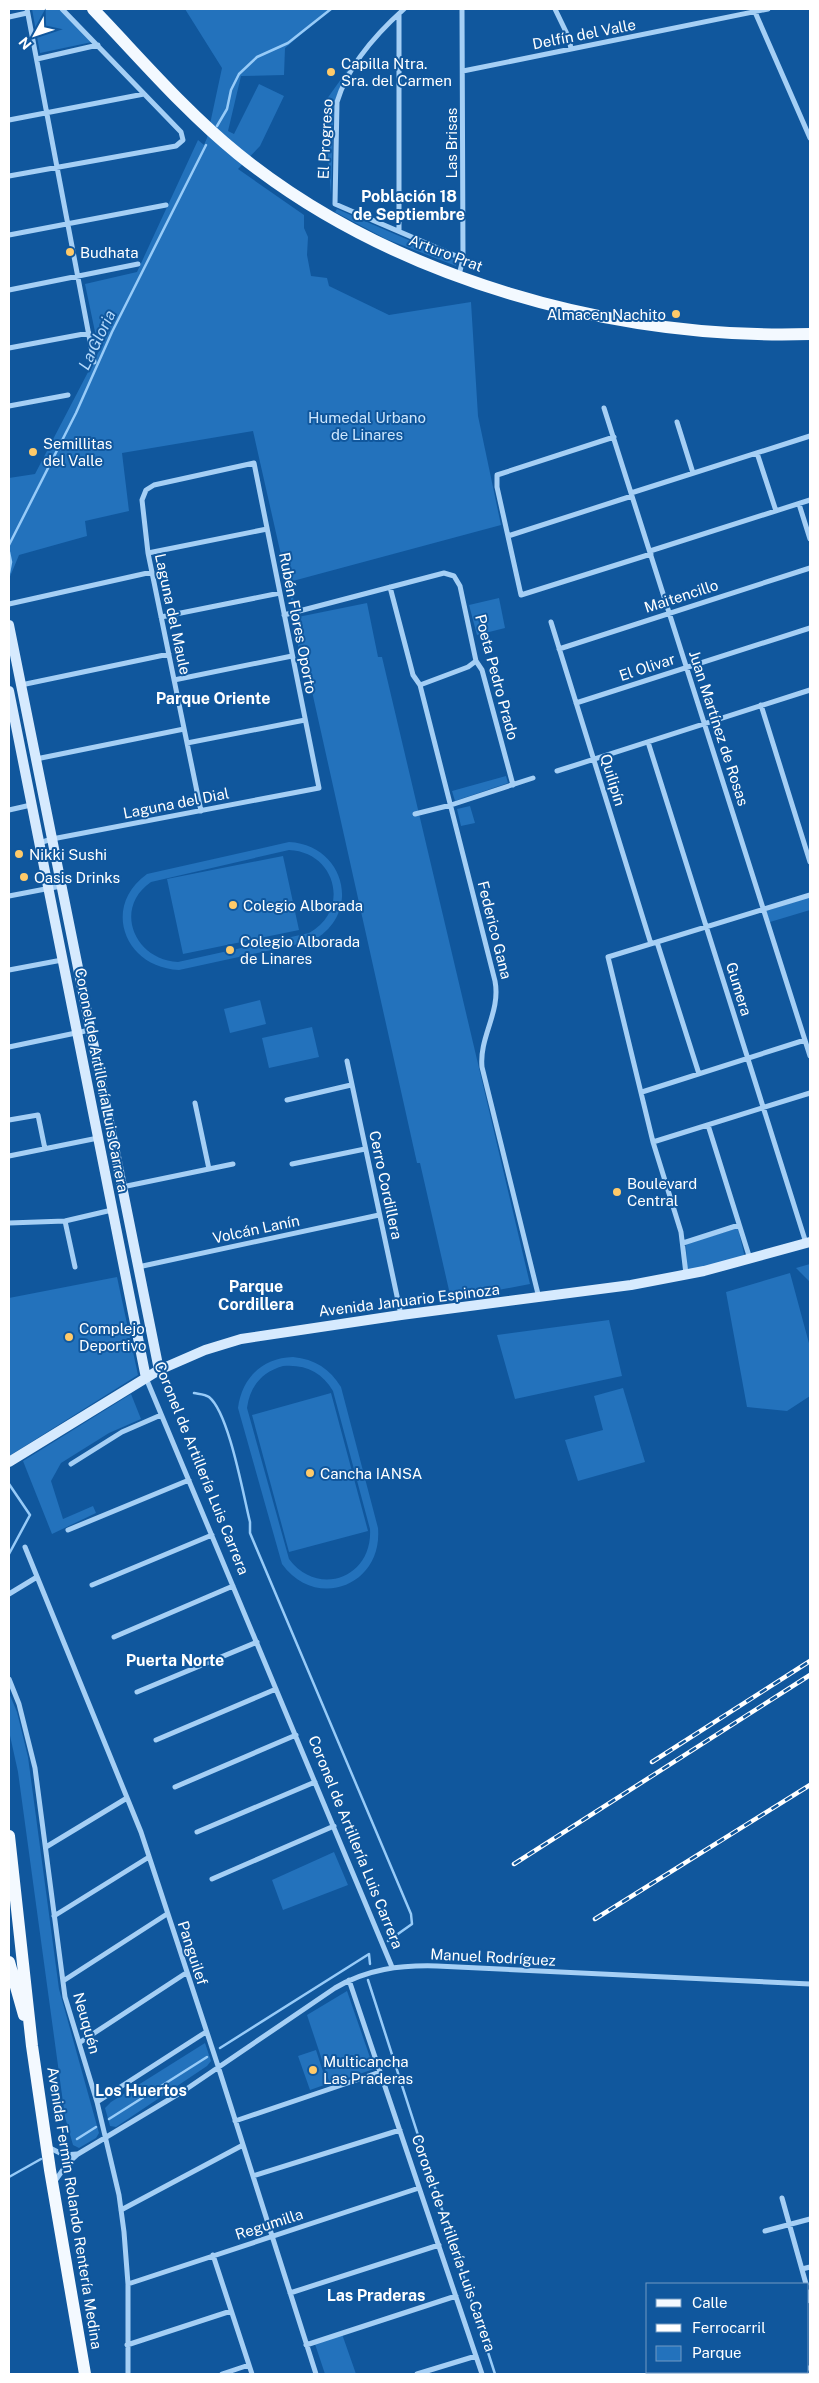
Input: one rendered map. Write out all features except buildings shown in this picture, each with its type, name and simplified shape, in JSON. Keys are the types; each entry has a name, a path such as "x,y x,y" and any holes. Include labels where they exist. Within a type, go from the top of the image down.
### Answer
{"main road":[{"name":"Arturo Prat","path":"93,9 208,128 252,165 298,196 363,235 412,258 459,276 523,296 628,321 729,333 810,334"},
{"name":"Avenida Fermín Rolando Rentería Medina","path":"9,1836 32,2046 85,2374"},
{"name":"Avenida Fermín Rolando Rentería Medina","path":"9,1962 32,2046"}],"street":[{"path":"9,176 176,146 183,140 180,132 62,9"},
{"name":"El Progreso","path":"335,204 337,102 340,92 349,73 363,52 404,9"},
{"name":"Las Brisas","path":"459,276 463,259 462,9"},
{"path":"555,9 571,49"},
{"name":"Delfín del Valle","path":"463,71 768,9"},
{"path":"9,17 27,11 94,362"},
{"path":"755,12 810,138"},
{"path":"399,14 399,231"},
{"path":"37,59 98,45"},
{"path":"9,120 144,94"},
{"path":"9,234 166,204"},
{"name":"Arturo Prat","path":"335,204 463,259"},
{"path":"9,290 138,264"},
{"path":"9,348 89,333"},
{"path":"9,406 68,394"},
{"name":"Juan Martínez de Rosas","path":"604,408 807,1041 810,1056"},
{"path":"678,422 693,474"},
{"path":"508,536 810,436"},
{"path":"614,437 497,475 521,595 810,500"},
{"path":"757,453 776,511"},
{"name":"Rubén Flores Oporto","path":"154,485 254,463 319,788"},
{"name":"Laguna del Maule","path":"154,485 146,490 142,500 148,553 201,811"},
{"path":"799,504 810,539"},
{"path":"148,553 267,529"},
{"name":"Maitencillo","path":"559,649 810,568"},
{"path":"9,604 152,572"},
{"name":"Poeta Pedro Prado","path":"390,587 444,573 454,576 460,586 476,661 482,670 513,785"},
{"path":"284,615 390,587"},
{"name":"Federico Gana","path":"390,587 413,675 420,685 497,994 496,1005 482,1056 482,1067 539,1298"},
{"path":"161,617 280,593"},
{"name":"Quilipín","path":"551,622 650,944"},
{"name":"Coronel de Artillería Luis Carrera","path":"9,625 159,1370"},
{"name":"El Olivar","path":"576,703 810,628"},
{"path":"21,685 169,654"},
{"path":"174,680 292,656"},
{"path":"420,685 468,668 476,661"},
{"path":"556,771 810,690"},
{"name":"Coronel de Artillería Luis Carrera","path":"9,692 146,1378 392,1968"},
{"path":"761,705 810,862"},
{"path":"187,743 305,720"},
{"path":"36,759 184,729"},
{"name":"Gumera","path":"648,742 763,1108 808,1242"},
{"path":"415,814 451,805 533,778"},
{"name":"Laguna del Dial","path":"39,843 319,788"},
{"path":"9,810 31,805"},
{"path":"9,896 62,886"},
{"path":"686,1275 683,1242 653,1142 608,958 810,895"},
{"path":"658,942 699,1074"},
{"path":"9,970 62,960"},
{"path":"9,1047 91,1030"},
{"path":"642,1092 807,1041"},
{"name":"Cerro Cordillera","path":"347,1061 401,1315"},
{"path":"287,1100 351,1085"},
{"path":"653,1142 810,1093"},
{"path":"195,1103 209,1169"},
{"path":"9,1120 38,1114 45,1149"},
{"path":"708,1125 750,1260"},
{"path":"9,1156 98,1138"},
{"path":"292,1164 365,1148"},
{"path":"122,1187 233,1164"},
{"path":"9,1223 65,1220 112,1210"},
{"name":"Volcán Lanín","path":"138,1267 379,1216"},
{"path":"65,1220 75,1267"},
{"path":"683,1242 739,1225"},
{"path":"116,1228 130,1226"},
{"name":"Avenida Januario Espinoza","path":"9,1462 159,1370 206,1350 241,1339 401,1315 631,1285 686,1275 750,1260 808,1242"},
{"path":"137,1334 151,1331"},
{"path":"71,1464 122,1432 161,1415"},
{"path":"68,1530 189,1480"},
{"path":"92,1585 212,1535"},
{"name":"Panguilef","path":"25,1547 149,1857 236,2121 316,2374"},
{"path":"9,1594 38,1577"},
{"path":"114,1637 233,1586"},
{"path":"138,1692 257,1642"},
{"name":"Neuquén","path":"9,1680 20,1704 35,1768 63,1981 97,2102 121,2210 128,2284 128,2374"},
{"path":"156,1740 276,1689"},
{"path":"175,1787 296,1735"},
{"path":"197,1832 315,1782"},
{"path":"46,1847 127,1798"},
{"path":"212,1879 334,1826"},
{"path":"54,1916 149,1857"},
{"path":"63,1981 167,1914"},
{"name":"Manuel Rodríguez","path":"54,2190 59,2174 78,2154 185,2090 218,2066 349,1980 379,1969 437,1966 810,1984"},
{"path":"79,2043 186,1973"},
{"name":"Coronel de Artillería Luis Carrera","path":"349,1980 482,2374"},
{"path":"97,2102 206,2032"},
{"path":"236,2121 380,2072"},
{"path":"253,2176 400,2130"},
{"path":"121,2210 243,2145"},
{"path":"47,2147 64,2155 78,2154"},
{"name":"Regumilla","path":"128,2284 419,2188"},
{"path":"782,2198 806,2283"},
{"path":"765,2231 810,2219"},
{"path":"290,2293 438,2245"},
{"path":"213,2255 252,2374"},
{"path":"802,2269 810,2267"},
{"path":"306,2345 456,2296"},
{"path":"127,2345 232,2311"},
{"path":"417,2374 476,2356"},
{"path":"222,2374 249,2365"}],"green space":[{"path":"32,9 61,9 92,42 40,53"},
{"name":"Humedal Urbano de Linares","path":"185,9 331,9 285,48 284,75 241,76 228,131 234,134 259,84 284,96 260,146 238,169 304,215 304,228 308,237 307,255 311,276 327,278 329,286 389,315 471,302 478,416 501,525 289,582 298,617 367,603 378,657 382,657 530,1284 451,1299 420,1163 417,1163 309,678 305,678 292,618 295,617 253,431 122,453 129,511 85,521 87,536 19,555 9,579 9,478 35,474 99,351 85,284 137,272 198,140 204,145 207,138 222,68"},
{"path":"359,54 342,82 334,103 331,195 324,103"},
{"path":"337,209 457,261 456,266 386,239 335,212"},
{"path":"499,598 505,628 477,635 469,605"},
{"path":"506,776 508,783 455,801 452,791"},
{"path":"470,806 475,823 461,826 457,809"},
{"path":"289,842 308,846 323,855 334,868 341,883 342,899 338,915 328,929 312,941 179,970 160,967 145,959 133,947 125,934 123,918 125,903 133,888 147,874","holes":["289,850 305,853 318,861 327,871 334,897 330,911 322,923 309,933 178,962 163,959 150,952 140,943 134,931 131,918 133,905 139,893 151,882"]},
{"name":"Colegio Alborada","path":"283,856 299,930 183,954 167,879"},
{"path":"810,897 810,910 770,922 766,911"},
{"path":"260,1000 266,1024 230,1033 224,1009"},
{"path":"312,1027 319,1057 269,1068 262,1038"},
{"path":"738,1228 745,1258 687,1271 686,1244"},
{"path":"810,1264 810,1282 796,1268"},
{"path":"790,1273 810,1347 810,1396 787,1411 747,1407 726,1292"},
{"name":"Complejo Deportivo","path":"117,1277 138,1375 9,1456 9,1298"},
{"path":"609,1320 622,1376 515,1399 497,1335"},
{"path":"282,1358 301,1358 315,1363 327,1370 341,1387 378,1528 377,1548 370,1565 359,1577 345,1585 329,1589 312,1586 296,1578 282,1564 238,1408 244,1388 255,1372 272,1361","holes":["283,1366 306,1368 318,1374 329,1384 333,1391 370,1529 369,1546 363,1560 342,1577 328,1580 314,1578 301,1571 289,1559 247,1408 251,1393 263,1376"]},
{"path":"623,1388 645,1462 578,1481 565,1440 603,1430 594,1396"},
{"name":"Cancha IANSA","path":"331,1393 368,1531 289,1552 252,1415"},
{"path":"131,1394 141,1419 109,1433 61,1463 51,1481 63,1519 93,1506 96,1513 52,1534 23,1461"},
{"path":"9,1693 17,1712 28,1757 59,1989 99,2133 96,2138 79,2148 73,2145 65,2117 18,1772 9,1731"},
{"path":"334,1852 348,1885 283,1910 272,1880"},
{"path":"347,1991 374,2069 330,2084 307,2015"},
{"path":"205,2043 211,2061 207,2066 116,2127 110,2126 105,2108 111,2102"},
{"name":"Multicancha Las Praderas","path":"316,2050 327,2084 310,2090 298,2056"},
{"path":"342,2334 356,2374 325,2374 315,2344"}],"waterway":[{"path":"217,126 227,109 231,90 239,74 257,57 288,43 331,9"},
{"name":"La Gloria","path":"9,545 76,413 112,332 206,145"},
{"name":"La Gloria","path":"9,552 11,562 9,573"},
{"path":"194,1393 209,1397 223,1419 239,1474 250,1522 250,1533 411,1914 412,1924 388,1941"},
{"name":"La Gloria","path":"9,1484 30,1515 9,1554"},
{"path":"220,2048 369,1954 370,1964"},
{"path":"368,1980 495,2374"},
{"path":"109,2119 207,2057"},
{"path":"77,2139 96,2127"},
{"path":"9,2177 41,2159"}],"railway":[{"path":"652,1762 810,1661"},
{"path":"514,1864 810,1675"},
{"path":"595,1919 810,1785"}],"place":[{"name":"Capilla Ntra. Sra. del Carmen","path":"331,72"},
{"name":"Budhata","path":"70,252"},
{"name":"Almacen Nachito","path":"676,314"},
{"name":"Semillitas del Valle","path":"33,452"},
{"name":"Nikki Sushi","path":"19,854"},
{"name":"Oasis Drinks","path":"24,877"},
{"name":"Colegio Alborada","path":"233,905"},
{"name":"Colegio Alborada de Linares","path":"230,950"},
{"name":"Boulevard Central","path":"617,1192"},
{"name":"Complejo Deportivo","path":"69,1337"},
{"name":"Cancha IANSA","path":"310,1473"},
{"name":"Multicancha Las Praderas","path":"313,2070"}],"district":[{"name":"Población 18 de Septiembre","path":"409,205"},
{"name":"Parque Oriente","path":"213,698"},
{"name":"Parque Cordillera","path":"256,1295"},
{"name":"Puerta Norte","path":"175,1660"},
{"name":"Los Huertos","path":"141,2090"},
{"name":"Las Praderas","path":"376,2295"}]}
